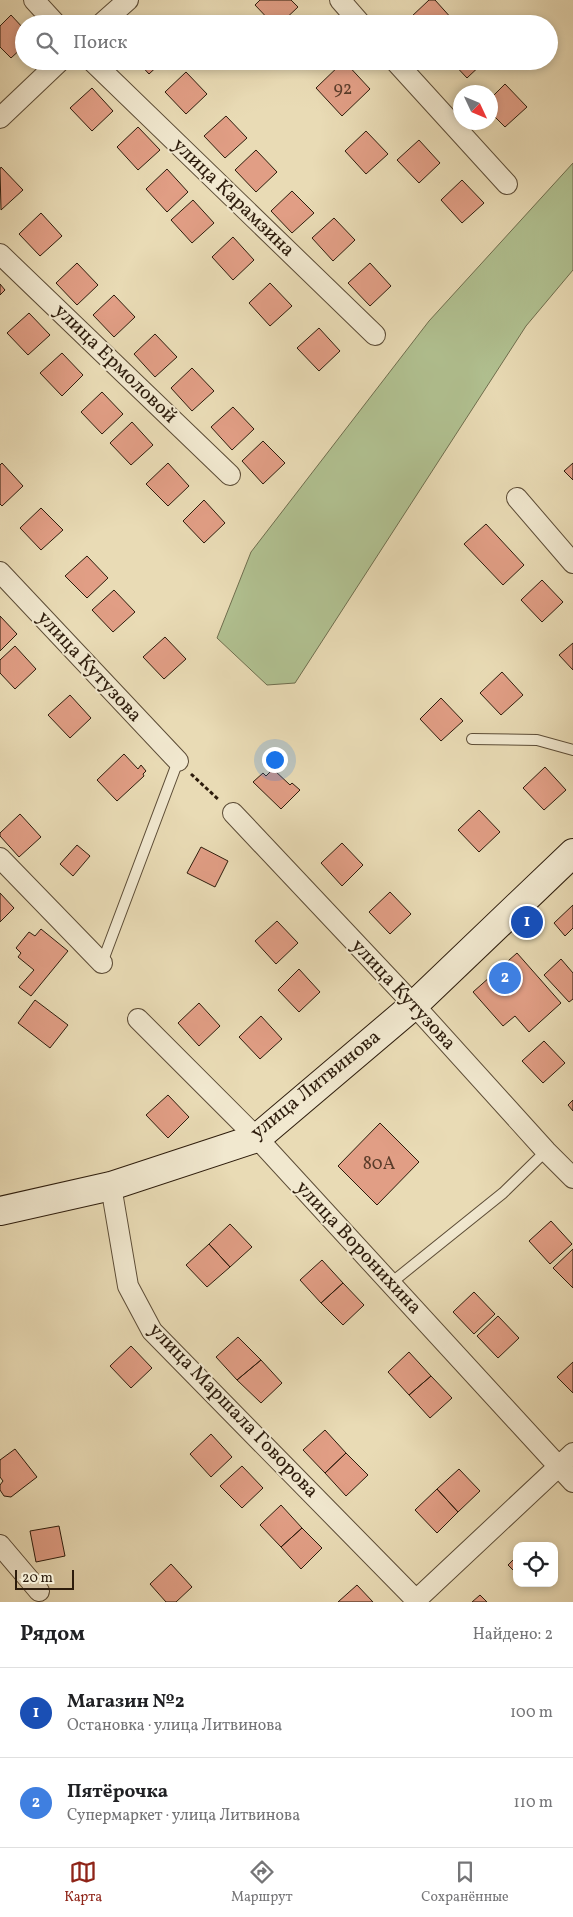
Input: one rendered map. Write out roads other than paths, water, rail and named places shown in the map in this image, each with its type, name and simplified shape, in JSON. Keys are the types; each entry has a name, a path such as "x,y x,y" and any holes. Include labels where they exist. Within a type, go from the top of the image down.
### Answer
{"street":[{"path":"34,0 48,15"},
{"path":"111,15 128,0"},
{"path":"340,0 354,15"},
{"path":"0,118 51,70"},
{"name":"улица Карамзина","path":"101,70 375,335"},
{"path":"404,70 507,184"},
{"name":"улица Ермоловой","path":"0,254 230,475"},
{"path":"517,498 573,563"},
{"name":"улица Кутузова","path":"0,572 178,761"},
{"name":"улица Кутузова","path":"233,813 414,1005 546,1151 573,1178"},
{"path":"0,858 102,963"},
{"name":"улица Литвинова","path":"0,1211 110,1186 257,1138 414,1005 570,862"},
{"name":"улица Воронихина","path":"138,1019 257,1138 390,1283 566,1460 573,1482"},
{"name":"улица Маршала Говорова","path":"110,1186 128,1286 152,1331 416,1601"},
{"path":"416,1601 566,1460"},
{"path":"0,1545 39,1591"}],"lane":[{"path":"472,739 537,740 573,750"},
{"path":"102,963 178,761"},
{"path":"390,1283 503,1193 546,1151"}],"place":[{"name":"Магазин №2","path":"527,922"},
{"name":"Пятёрочка","path":"505,978"}]}
